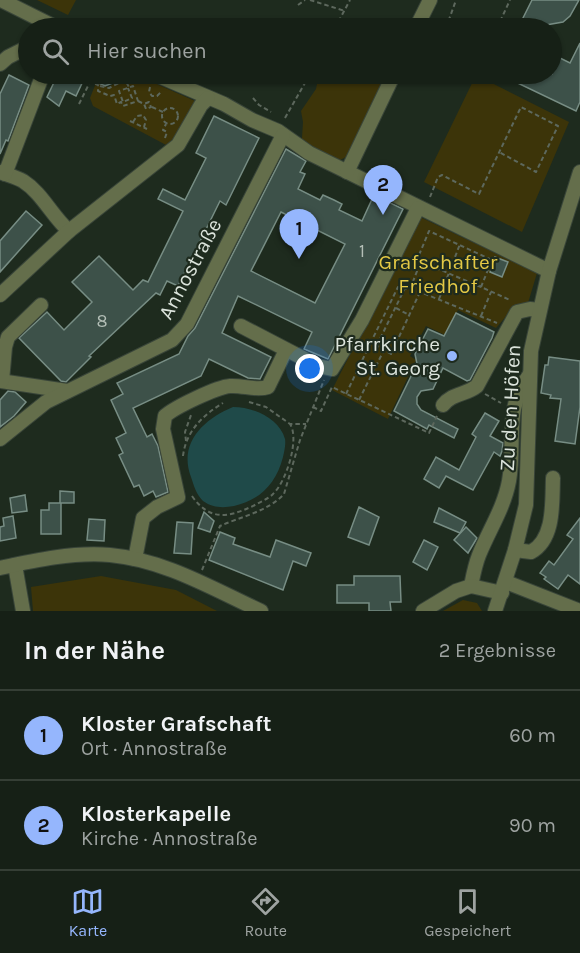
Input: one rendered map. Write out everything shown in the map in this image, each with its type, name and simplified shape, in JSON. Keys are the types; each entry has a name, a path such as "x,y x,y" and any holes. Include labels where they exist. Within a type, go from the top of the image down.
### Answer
{"street":[{"path":"1,0 37,18"},
{"path":"421,18 430,0"},
{"path":"0,64 18,52"},
{"path":"39,84 3,173 22,181 33,189 56,220 69,231"},
{"path":"167,84 218,100 283,135 309,153 549,271"},
{"path":"347,172 389,84"},
{"path":"0,295 69,231 178,146 201,105 208,98"},
{"name":"Annostraße","path":"0,439 37,408 172,340 181,332 283,135"},
{"name":"Zu den Höfen","path":"495,611 515,550 527,494 534,309 549,271 580,172"},
{"path":"241,326 328,369 334,367 362,320 421,209"},
{"path":"41,305 8,337 1,381 67,391"},
{"path":"443,405 452,396 472,390 477,386 517,312 534,309"},
{"path":"135,559 141,522 145,516 178,497 164,429 164,419 168,413 225,387 261,389 268,387 286,350"},
{"path":"471,586 479,555 507,490 510,476 513,406 520,386 530,374"},
{"path":"515,550 531,552 542,544 550,522 553,478"},
{"path":"0,568 79,555 110,555 135,559 198,581 261,611"},
{"path":"15,565 23,611"},
{"path":"423,611 456,591 471,586 504,588 580,610"}],"path":[{"path":"298,5 305,0"},
{"path":"310,0 345,11"},
{"path":"341,18 350,0"},
{"path":"450,18 456,0"},
{"path":"502,18 510,0"},
{"path":"79,104 89,84"},
{"path":"94,84 107,88 116,84"},
{"path":"99,86 98,91 110,96 114,95 117,104 132,98 127,84"},
{"path":"151,84 149,90 152,96"},
{"path":"253,98 259,105 284,120 304,84"},
{"path":"138,101 133,86 119,91 123,106 138,101 144,104 146,109"},
{"path":"152,96 159,95 162,89"},
{"path":"144,104 149,102 152,96"},
{"path":"149,102 151,107"},
{"path":"421,209 438,177 442,175 479,194 520,106 558,126 536,172 499,152"},
{"path":"143,115 146,109 151,107 163,112"},
{"path":"172,108 178,113 178,117 175,123 166,124 162,120 163,112 172,108"},
{"path":"143,115 146,120 145,128 131,122 137,116 143,115"},
{"path":"164,140 167,132 163,130 166,124"},
{"path":"481,287 492,260 429,231 417,260 491,292 534,309"},
{"path":"439,299 460,244"},
{"path":"410,289 421,261"},
{"path":"346,394 398,286 439,299 508,327"},
{"path":"377,346 405,288"},
{"path":"371,342 391,354 420,292"},
{"path":"481,316 491,292"},
{"path":"383,303 409,315"},
{"path":"359,400 384,350"},
{"path":"198,581 220,526 278,500 284,494 306,424 328,369"},
{"path":"313,407 321,411 332,387 429,434 443,405"},
{"path":"186,441 184,437 186,427 197,399"},
{"path":"183,460 186,441 196,425 210,412 229,400"},
{"path":"189,488 195,500 203,507 223,516 243,511 267,498 279,487 285,475 294,432 290,424 266,407 246,402"},
{"path":"290,424 306,424"}],"green space":[{"path":"37,0 76,0 68,15"},
{"path":"96,84 108,87 114,84 157,84 195,101 183,129 168,146 93,106 90,98"},
{"path":"317,84 382,84 348,156 338,161 299,142 302,138 301,111"},
{"path":"472,84 494,84 569,122 522,232 424,182"},
{"name":"Grafschafter Friedhof","path":"420,217 537,273 528,303 515,306 496,328 458,310 445,335 426,326 410,356 416,360 388,419 332,390"},
{"path":"101,576 176,590 217,611 33,611 31,587"},
{"path":"463,600 477,603 482,611 443,611"}],"water":[{"path":"233,407 249,409 271,420 282,432 285,448 280,467 266,489 252,500 230,507 218,507 203,501 197,493 188,465 188,453 196,434 204,425"}],"building":[{"path":"532,0 579,0 570,16 563,22 562,18 523,18"},
{"path":"580,43 580,102 576,111 520,84 562,84 562,59 570,63"},
{"path":"9,75 18,80 18,84 29,85 8,141 6,140 0,154 0,94"},
{"path":"53,84 82,84 76,96 66,91 59,106 47,97"},
{"path":"214,116 259,138 226,205 220,201 178,286 167,281 160,295 156,293 89,356 91,357 66,382 61,381 19,338 47,312 64,330 92,302 72,282 99,256 133,290 143,280 148,282 183,211 158,199 163,189 185,200 206,158 196,153"},
{"path":"286,149 306,161 300,172 305,174 298,189 320,200 323,195 342,204 339,210 362,221 373,197 377,199 378,197 403,209 328,359 304,349 312,332 238,296 222,333 271,357 260,379 248,378 209,359 201,376 133,408 147,437 152,434 158,446 168,492 156,497 153,491 144,496 139,485 134,487 119,455 123,453 116,438 126,433 111,400 123,394 117,383 179,354 195,328","holes":["281,212 345,244 315,303 251,271"]},
{"path":"26,211 42,225 0,272 0,241"},
{"path":"495,257 508,262 502,277 490,272"},
{"path":"456,313 494,332 470,380 467,381 443,368 433,389 421,391 417,397 417,404 421,410 458,429 454,438 429,425 427,429 394,411 417,364 415,354 428,329 444,336"},
{"path":"549,357 580,361 580,407 575,444 555,441 561,399 550,398 551,395 541,393 545,365 548,365"},
{"path":"8,391 15,392 26,402 0,427 0,400"},
{"path":"485,413 499,421 490,436 503,443 502,451 500,456 494,452 473,490 446,476 439,488 424,479 436,457 459,470 476,437 472,434"},
{"path":"60,491 74,492 74,503 61,503 61,534 41,534 41,510 49,510 49,503 60,503"},
{"path":"25,495 27,511 12,513 10,498"},
{"path":"359,507 379,517 369,545 348,537"},
{"path":"439,508 466,522 460,533 434,522"},
{"path":"204,512 214,521 210,532 198,528"},
{"path":"13,516 16,538 0,541 0,527 4,526 3,518"},
{"path":"580,518 580,584 568,575 558,589 544,579 546,577 540,573 549,561 554,565 573,539 567,535"},
{"path":"89,519 105,520 104,541 87,540"},
{"path":"177,522 193,523 191,554 174,553"},
{"path":"466,527 477,538 468,553 454,540"},
{"path":"220,532 235,538 233,544 270,557 276,540 311,553 306,566 293,561 283,590 209,560"},
{"path":"424,540 438,547 427,570 413,562"},
{"path":"354,576 400,576 401,602 390,602 391,611 369,611 369,603 337,603 337,585 354,585"}],"place":[{"name":"Klosterkapelle","path":"383,215"},
{"name":"Kloster Grafschaft","path":"299,259"},
{"name":"Pfarrkirche St. Georg","path":"452,356"}]}
